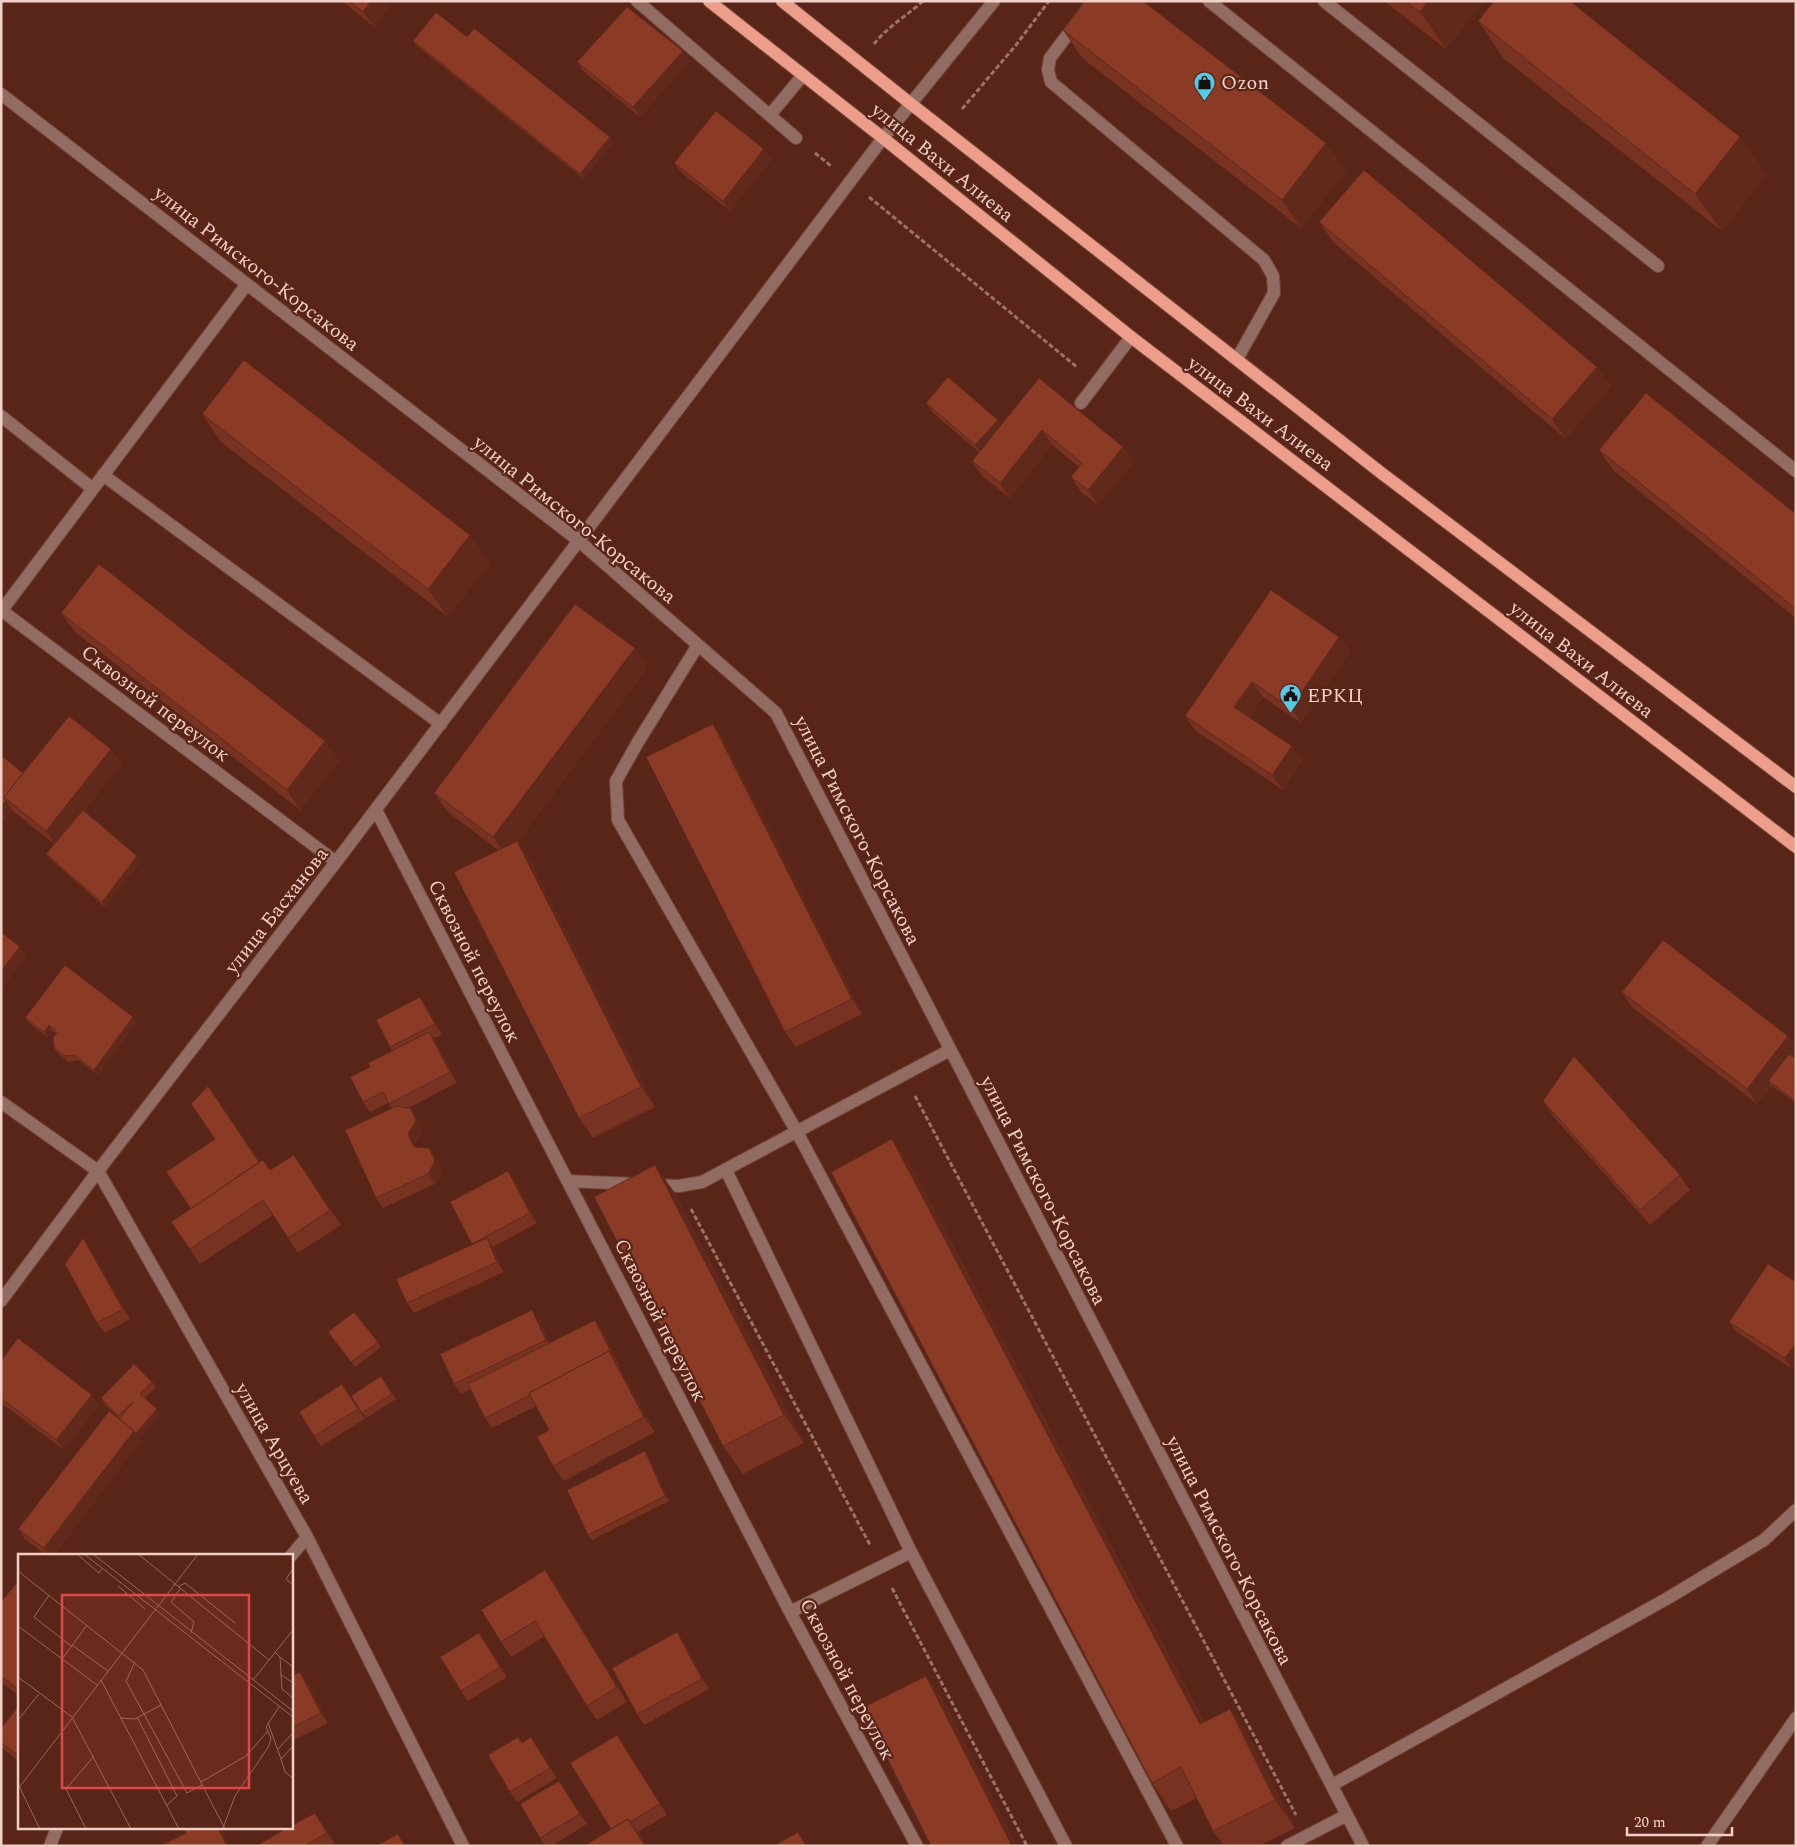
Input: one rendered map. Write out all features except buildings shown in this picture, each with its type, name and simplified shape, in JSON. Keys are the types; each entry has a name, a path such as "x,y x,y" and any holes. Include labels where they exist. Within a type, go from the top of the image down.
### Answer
{"main road":[{"name":"улица Вахи Алиева","path":"709,1 1131,337 1796,847"},
{"name":"улица Вахи Алиева","path":"782,1 1380,472 1796,787"}],"street":[{"path":"637,1 796,138"},
{"name":"улица Басханова","path":"1,1301 376,810 883,138 994,1"},
{"path":"1093,1 1050,58 1048,70 1051,82 1264,260 1273,276 1274,293 1237,359"},
{"path":"1209,1 1796,471"},
{"path":"1324,1 1658,266"},
{"path":"770,115 803,75"},
{"name":"улица Римского-Корсакова","path":"1,94 579,541 776,713 1363,1846"},
{"path":"2,610 247,284"},
{"path":"1081,402 1131,337"},
{"path":"1,416 93,489"},
{"path":"103,475 441,724"},
{"name":"Сквозной переулок","path":"2,610 336,862"},
{"path":"698,645 638,742 616,782 618,820 797,1132 1177,1846"},
{"name":"Сквозной переулок","path":"376,810 790,1612 916,1846"},
{"path":"568,1181 678,1186 702,1182 950,1050"},
{"name":"улица Арцуева","path":"1,1102 98,1172 307,1538 462,1846"},
{"path":"726,1170 911,1552 1066,1846"},
{"path":"1332,1785 1668,1598 1764,1540 1796,1510"},
{"path":"292,1555 307,1538"},
{"path":"790,1612 911,1552"},
{"path":"1707,1846 1796,1718"},
{"path":"1287,1846 1347,1815"},
{"path":"50,1846 56,1830"}],"path":[{"path":"880,36 923,1"},
{"path":"962,109 1016,45 1048,1"},
{"path":"796,138 1097,383"},
{"path":"904,1074 1307,1836"},
{"path":"678,1186 881,1566 1027,1846"}],"place":[{"name":"Ozon","path":"1205,101"},
{"name":"ЕРКЦ","path":"1291,714"}]}
